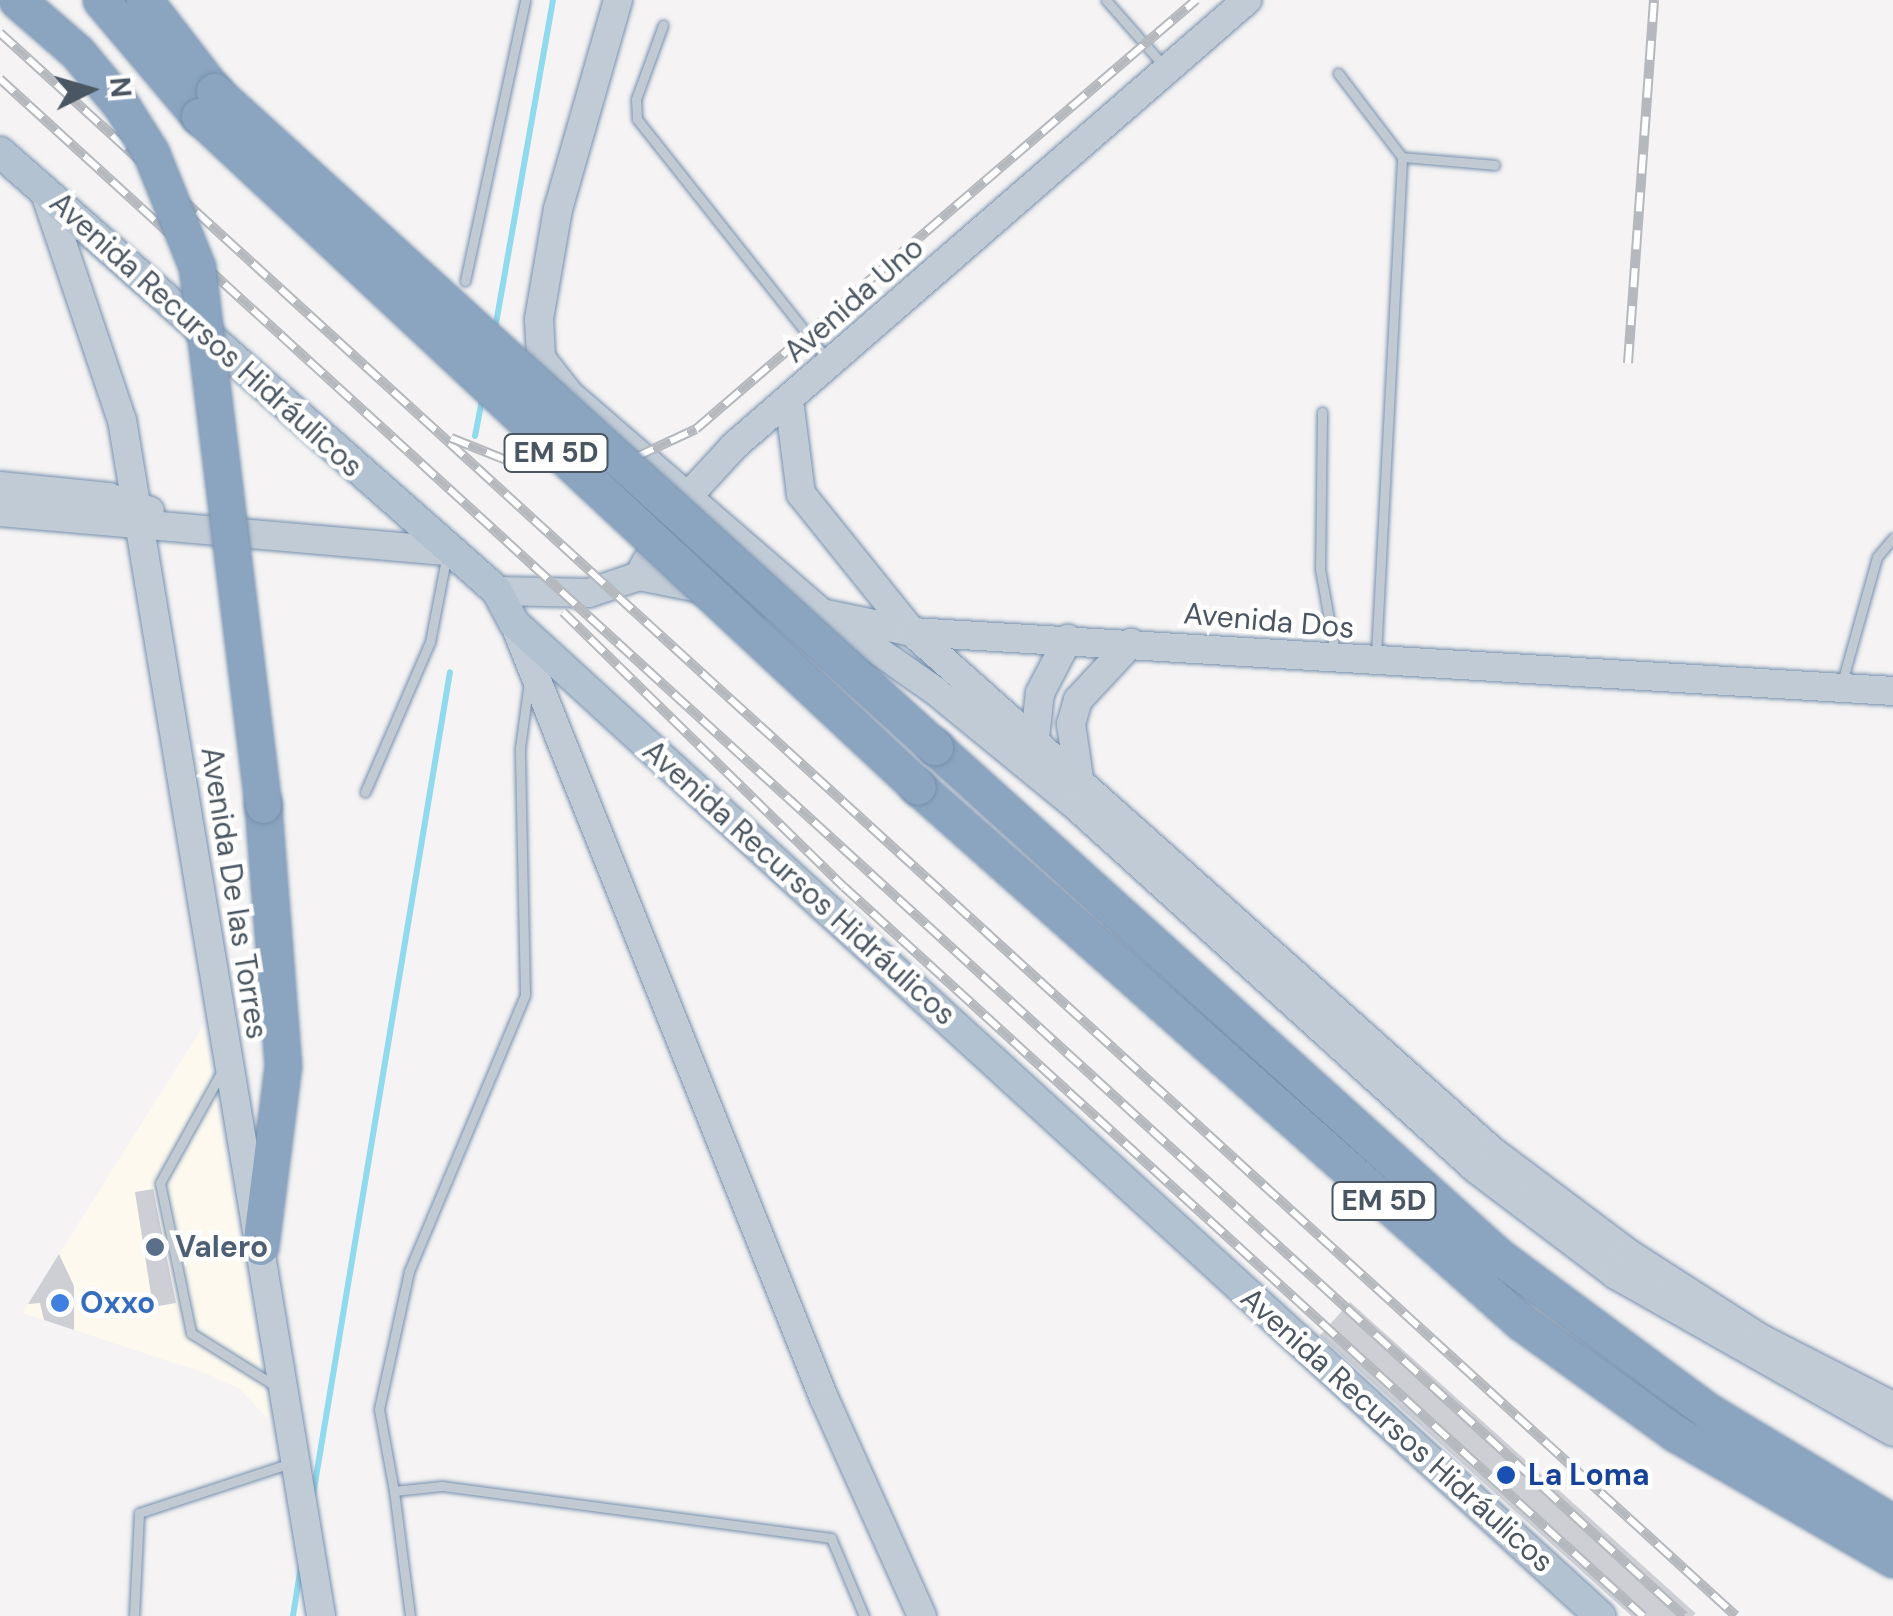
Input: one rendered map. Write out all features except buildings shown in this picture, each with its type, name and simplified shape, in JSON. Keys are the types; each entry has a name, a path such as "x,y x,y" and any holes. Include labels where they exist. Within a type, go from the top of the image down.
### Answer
{"highway":[{"path":"17,0 77,52 121,105 151,153 197,267 263,805 283,1066 260,1246"},
{"name":"EM 5D","path":"101,0 918,787 1521,1322 1675,1432 1893,1559"},
{"name":"EM 5D","path":"144,0 207,104 935,747 1498,1256 1709,1412 1893,1523"}],"main road":[{"name":"Avenida Dos","path":"618,0 558,209 538,340 551,377 822,613 912,632 1893,691"},
{"name":"Avenida Uno","path":"638,576 686,493 1247,0"},
{"name":"Avenida Recursos Hidráulicos","path":"4,160 44,190 448,551 498,591 514,623 1600,1616"},
{"name":"Avenida De las Torres","path":"44,190 100,339 139,515 321,1616"},
{"path":"789,400 801,494 912,632 1492,1150 1628,1253 1760,1338 1893,1406"},
{"path":"0,486 169,522 448,551"},
{"path":"0,512 139,515"},
{"path":"498,591 568,597 638,576 822,613 1034,771 1476,1168 1616,1275 1893,1432"},
{"path":"514,623 824,1398 922,1616"},
{"path":"1034,771 1033,742 1040,692 1068,639"},
{"path":"1079,778 1071,724 1078,700 1131,643"}],"lane":[{"path":"464,281 525,0"},
{"path":"1106,0 1167,70"},
{"path":"663,26 636,99 637,119 832,364"},
{"path":"1338,72 1402,158 1376,662"},
{"path":"1402,158 1495,164"},
{"path":"1322,412 1320,569 1336,660"},
{"path":"1840,688 1877,556 1893,538"},
{"path":"365,792 430,642 448,551"},
{"path":"410,1616 380,1409 409,1271 525,996 520,748 532,669"},
{"path":"229,1060 160,1183 190,1333 285,1391"},
{"path":"134,1616 140,1513 297,1466"},
{"path":"394,1491 442,1486 831,1538 864,1616"}],"shaded area":[{"path":"203,1026 270,1421 239,1388 205,1373 22,1313"}],"waterway":[{"path":"495,329 553,0"},
{"path":"475,436 483,395"},
{"path":"313,1495 450,672"},
{"path":"293,1616 301,1566"}],"railway":[{"path":"451,438 506,460 576,467 636,457 696,429 1196,0"},
{"path":"1628,363 1654,0"},
{"path":"0,33 1736,1616"},
{"path":"0,79 1684,1616"},
{"path":"563,612 844,887 1643,1616"}],"place":[{"name":"Valero","path":"155,1247"},
{"name":"Oxxo","path":"60,1303"},
{"name":"La Loma","path":"1506,1475"}]}
